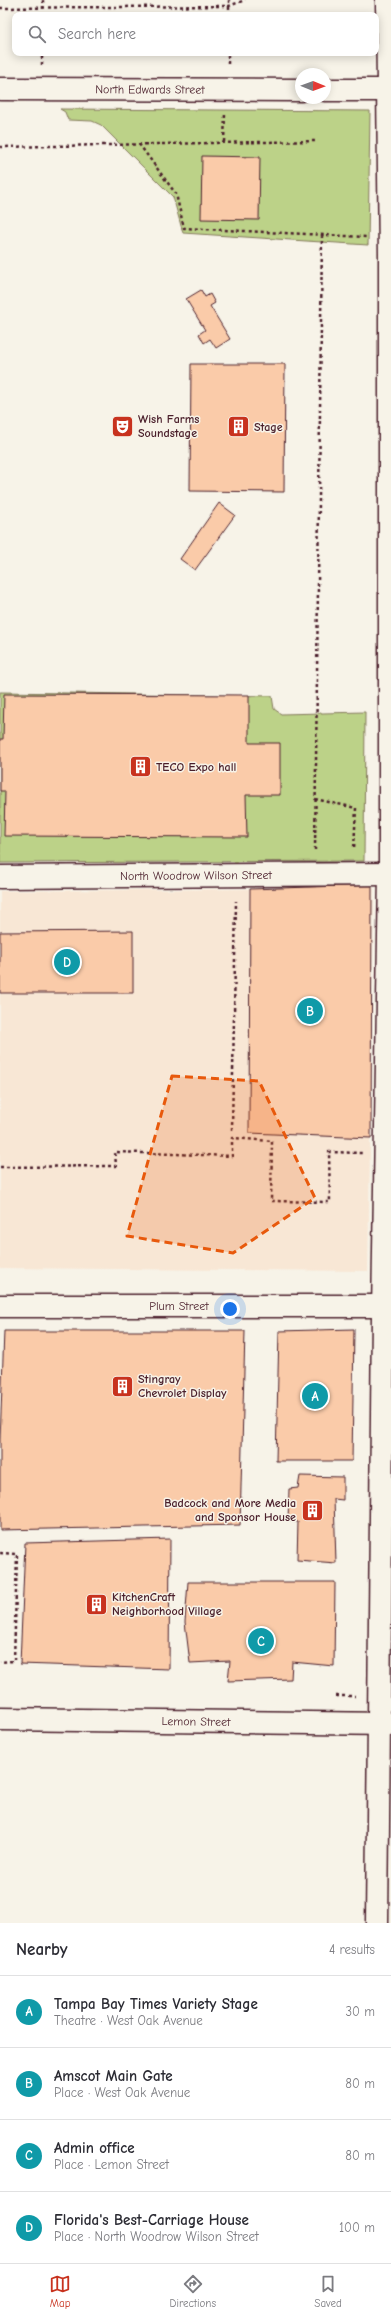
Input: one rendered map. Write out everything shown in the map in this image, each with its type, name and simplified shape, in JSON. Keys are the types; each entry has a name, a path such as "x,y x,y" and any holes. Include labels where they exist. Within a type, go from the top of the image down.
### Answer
{"street":[{"path":"377,1923 385,1724 383,1306 391,874 390,238 389,90 386,0"},
{"name":"North Edwards Street","path":"0,89 295,90"},
{"path":"331,90 389,90"},
{"name":"North Woodrow Wilson Street","path":"0,877 391,874"},
{"name":"Plum Street","path":"0,1306 383,1306"},
{"name":"Lemon Street","path":"0,1719 385,1724"}],"path":[{"path":"43,0 43,12"},
{"path":"229,0 229,12"},
{"path":"0,8 229,6 245,0"},
{"path":"0,147 317,141"},
{"path":"138,144 176,194 184,228 390,238"},
{"path":"315,856 322,235"},
{"path":"315,799 356,808 353,854"},
{"path":"232,1130 237,876"},
{"path":"0,1167 116,1166 116,1152 232,1156 232,1138 272,1141 271,1201 330,1202 329,1152 364,1153"},
{"path":"0,1553 17,1554 14,1661 0,1662"},
{"path":"330,1696 361,1696"}],"highlighted area":[{"path":"172,1076 259,1081 315,1198 233,1253 127,1236"}],"shaded area":[{"path":"374,888 368,1271 0,1268 0,891"}],"green space":[{"path":"60,109 370,111 368,245 183,233 173,197 101,125 92,121 68,120 65,112"},
{"name":"TECO Expo hall","path":"0,692 272,696 274,709 281,714 365,712 364,861 0,863"}],"building":[{"path":"202,156 260,157 259,220 201,219"},
{"path":"201,290 205,297 210,294 215,303 210,306 230,339 216,348 210,339 204,343 199,334 205,330 186,299"},
{"name":"Stage","path":"191,364 285,364 284,492 190,491"},
{"path":"219,503 235,515 195,570 180,559"},
{"name":"TECO Expo hall","path":"4,694 249,695 249,743 280,743 280,795 246,795 247,837 4,836 5,791 0,791 0,739 3,739"},
{"path":"372,885 371,1138 249,1133 250,889"},
{"path":"133,931 133,993 0,993 0,932"},
{"path":"354,1329 352,1461 276,1461 279,1331"},
{"name":"Stingray Chevrolet Display","path":"4,1331 245,1331 240,1525 0,1530 0,1440"},
{"name":"Badcock and More Media and Sponsor House","path":"300,1476 343,1477 343,1500 334,1499 336,1563 297,1560 298,1522 288,1521 289,1489 298,1488"},
{"name":"KitchenCraft Neighborhood Village","path":"170,1539 169,1669 20,1664 25,1543"},
{"path":"188,1582 335,1582 334,1666 292,1662 291,1679 228,1681 230,1661 190,1663 185,1622"}],"place":[{"name":"Wish Farms Soundstage","path":"123,426"},
{"name":"Stage","path":"238,427"},
{"name":"TECO Expo hall","path":"140,767"},
{"name":"Florida's Best-Carriage House","path":"67,962"},
{"name":"Amscot Main Gate","path":"310,1011"},
{"name":"Stingray Chevrolet Display","path":"123,1386"},
{"name":"Tampa Bay Times Variety Stage","path":"315,1396"},
{"name":"Badcock and More Media and Sponsor House","path":"312,1510"},
{"name":"KitchenCraft Neighborhood Village","path":"96,1604"},
{"name":"Admin office","path":"261,1641"}]}
